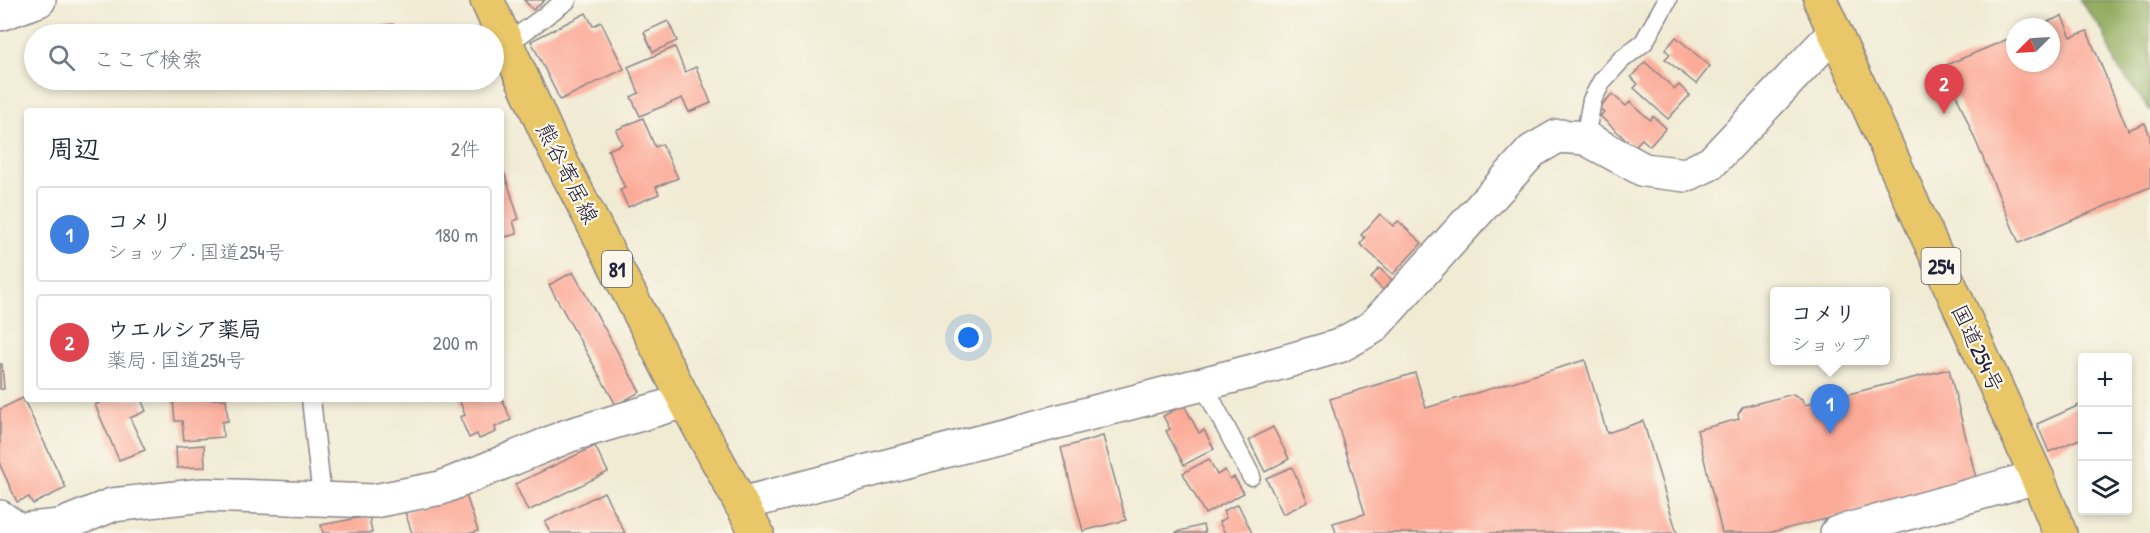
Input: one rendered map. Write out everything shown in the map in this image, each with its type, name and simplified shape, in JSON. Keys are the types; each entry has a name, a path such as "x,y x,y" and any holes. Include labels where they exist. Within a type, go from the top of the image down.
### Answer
{"main road":[{"name":"熊谷寄居線","path":"487,0 498,24"},
{"name":"国道254号","path":"1820,0 2037,477 2060,533"},
{"name":"熊谷寄居線","path":"504,37 550,140 685,401 757,533"}],"street":[{"path":"0,14 39,0"},
{"path":"741,504 1203,384 1339,346 1373,327 1532,151 1558,136 1585,138 1644,170 1686,175 1711,163 1834,33"},
{"path":"0,517 20,530 60,526 112,505 204,495 374,501 441,488 570,435 685,401"},
{"path":"1837,533 2037,477"}],"lane":[{"path":"507,44 567,0"},
{"path":"1585,138 1592,100 1602,81 1621,60 1644,42 1666,0"},
{"path":"1203,384 1251,476"},
{"path":"310,402 322,498"}],"green space":[{"path":"2079,0 2150,0 2150,110 2115,64 2103,31"}],"building":[{"path":"524,0 545,0 533,10"},
{"path":"586,13 593,26 601,22 624,69 560,100 531,41"},
{"path":"2062,16 2071,37 2087,31 2128,130 2145,123 2150,136 2150,187 2019,243 1944,66 2006,40 2006,72 2060,72 2060,18 2057,18"},
{"path":"668,21 677,41 653,52 644,32"},
{"path":"1676,37 1710,66 1696,84 1665,59 1670,54 1665,50"},
{"path":"675,47 685,72 696,67 711,103 689,112 682,98 640,116 631,97 639,93 628,67"},
{"path":"1645,62 1675,89 1679,85 1690,95 1668,119 1634,88 1638,84 1631,77"},
{"path":"1612,94 1626,106 1630,102 1650,120 1653,116 1666,128 1650,146 1642,139 1634,147 1600,116 1604,112 1599,108"},
{"path":"643,118 655,147 662,144 678,178 656,187 659,194 628,207 620,190 625,188 608,150 622,144 616,130"},
{"path":"504,172 519,219 513,221 517,234 504,237"},
{"path":"1380,214 1393,226 1398,221 1422,243 1393,274 1360,244 1365,238 1361,235"},
{"path":"1379,268 1392,280 1383,290 1371,278"},
{"path":"573,272 640,392 616,405 549,285"},
{"path":"1585,360 1607,433 1643,421 1677,533 1336,533 1333,523 1365,514 1330,399 1415,373 1426,408"},
{"path":"0,364 2,364 4,389 0,389"},
{"path":"1949,369 1977,482 1768,533 1722,533 1697,430 1739,419 1738,414 1743,407 1793,394 1802,399 1804,405"},
{"path":"23,398 66,488 33,504 29,497 17,502 0,465 0,409"},
{"path":"101,402 142,402 146,411 130,418 145,450 119,460 95,405"},
{"path":"173,402 226,402 228,421 222,422 223,437 184,440 182,421 175,421"},
{"path":"460,402 503,402 511,420 495,427 496,432 479,439 477,434 469,438 460,417 465,415"},
{"path":"1184,405 1199,433 1204,430 1214,449 1184,465 1166,431 1170,429 1163,416"},
{"path":"2078,406 2078,440 2049,452 2037,424"},
{"path":"1273,427 1289,459 1265,472 1249,440"},
{"path":"1103,436 1126,520 1083,531 1061,448"},
{"path":"204,445 205,467 177,468 176,447"},
{"path":"595,446 608,472 528,511 515,484"},
{"path":"1209,459 1217,475 1225,470 1230,479 1234,477 1244,493 1205,514 1183,473"},
{"path":"1292,467 1308,502 1283,514 1266,478"},
{"path":"465,492 478,531 472,533 412,533 405,512"},
{"path":"604,492 625,533 550,533 545,522"},
{"path":"1238,504 1252,533 1225,533 1219,522 1226,518 1223,511"},
{"path":"369,516 372,533 323,533 321,525"},
{"path":"1203,525 1205,533 1176,533 1176,532"}],"place":[{"name":"ウエルシア薬局","path":"1944,114"},
{"name":"コメリ","path":"1830,434"}]}
